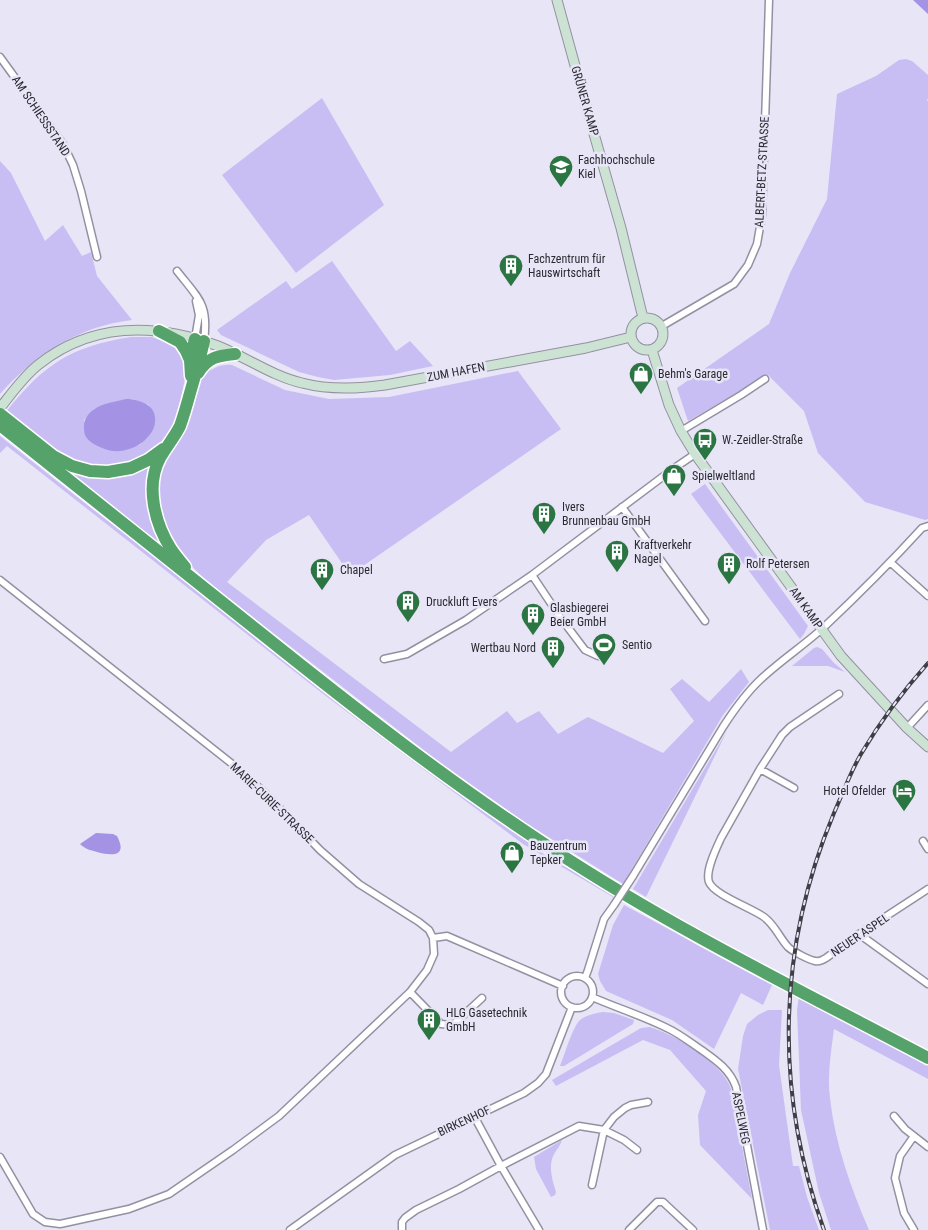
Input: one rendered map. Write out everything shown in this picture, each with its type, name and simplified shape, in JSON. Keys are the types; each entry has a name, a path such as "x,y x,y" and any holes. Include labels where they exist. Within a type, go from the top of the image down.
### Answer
{"highway":[{"path":"158,330 180,342 186,351 190,360 191,390"},
{"path":"190,360 200,340"},
{"path":"200,340 195,377 179,427 160,457 154,475 153,493 157,518 165,538 174,553 188,570 219,600"},
{"path":"195,377 208,360 220,355 235,354"},
{"path":"0,423 53,456 72,466 90,471 108,472 132,468 148,460 167,446"},
{"path":"0,423 343,699 415,754 495,811 612,887 689,932 928,1058"}],"main road":[{"name":"GRÜNER KAMP","path":"557,0 621,228 643,318"},
{"path":"643,318 649,318 662,326 664,333 661,343 652,350 641,349 633,342 631,337 635,322 643,318"},
{"path":"0,408 25,377 37,366 65,347 82,340 100,334 126,330 158,330 200,340"},
{"name":"ZUM HAFEN","path":"200,340 235,354 282,377 302,384 330,388 385,385 586,348 631,337"},
{"name":"AM KAMP","path":"652,350 669,405 695,454 841,656 907,728 928,747"}],"street":[{"name":"ALBERT-BETZ-STRASSE","path":"662,326 734,284 748,265 757,244 762,215 769,0"},
{"name":"AM SCHIESSSTAND","path":"0,57 63,144 74,165 97,257"},
{"path":"177,272 200,301 205,315 206,325 200,340"},
{"path":"681,430 765,379"},
{"path":"384,660 407,654 466,620 532,575 695,454"},
{"path":"622,507 705,621"},
{"path":"584,978 604,919 633,876 734,709 761,679 821,629 922,528 928,526"},
{"path":"890,562 928,596"},
{"path":"532,575 585,650 598,656"},
{"name":"MARIE-CURIE-STRASSE","path":"0,580 230,763 264,792 320,850 359,884 419,922 429,930 433,938"},
{"path":"794,788 760,769 782,734 790,726 840,694"},
{"path":"907,728 928,705"},
{"name":"NEUER ASPEL","path":"760,769 721,838 711,862 708,880 713,889 769,920 789,948 815,961 821,961 928,889"},
{"path":"923,841 928,849"},
{"path":"859,934 928,984"},
{"path":"0,1157 33,1214 45,1222 60,1224 129,1209 169,1194 279,1116 410,992 427,970 434,954 433,938 447,936 563,986"},
{"path":"574,976 584,978 591,984 593,992 590,1001 584,1007 579,1008 566,1004 561,992 563,986 569,978 574,976"},
{"path":"410,992 441,1024 450,1025 455,1023 482,998"},
{"name":"ASPELWEG","path":"592,997 668,1028 716,1060 730,1075 736,1087 763,1230"},
{"name":"BIRKENHOF","path":"290,1230 395,1154 532,1088 542,1079 549,1068 572,1007"},
{"path":"592,1185 604,1130 614,1117 625,1108 648,1102"},
{"path":"474,1116 500,1166 539,1230"},
{"path":"894,1116 928,1147"},
{"path":"402,1230 402,1222 416,1210 579,1126 604,1130 624,1140 637,1150"},
{"path":"914,1136 900,1156 896,1178 904,1213 914,1230"},
{"path":"629,1230 657,1202 663,1202 693,1230"}],"shaded area":[{"path":"913,0 928,0 928,14"},
{"path":"906,59 912,61 928,75 928,519 925,520 865,502 818,453 804,411 768,375 688,421 677,388 769,324 790,273 827,199 837,94 876,76 899,60"},
{"path":"322,98 384,205 296,273 222,175"},
{"path":"0,161 11,173 45,241 63,225 82,256 91,252 97,276 132,320 94,329 59,345 28,367 0,394"},
{"path":"332,261 396,351 410,341 433,366 390,375 334,380 299,372 221,335 217,330 286,281 292,289"},
{"path":"131,337 152,337 169,343 180,351 187,368 177,418 164,443 147,458 114,468 80,464 58,454 6,412 33,382 60,360 75,352 110,341","holes":["133,399 149,405 141,444 119,450 109,450 100,447 87,438 84,420 94,409"]},
{"path":"213,362 215,365 210,371 220,366 232,365 285,390 329,399 389,397 518,371 561,429 350,575 309,515 266,540 227,582 451,752 507,711 517,723 539,711 558,734 588,717 663,753 694,721 670,689 682,679 709,702 741,669 749,682 723,715 623,884 526,823 439,762 218,590 195,570 183,556 176,547 165,525 159,502 159,478 165,458 200,380"},
{"path":"126,399 146,404 153,411 155,424 147,438 134,447 117,451 102,448 88,440 84,426 89,413 100,406"},
{"path":"0,436 423,765 515,830 537,849 615,894 613,897 523,844 322,693 7,446 0,453"},
{"path":"44,453 77,470 154,462 151,475 172,555"},
{"path":"705,484 808,626 800,639 691,494"},
{"path":"817,647 822,649 845,672 828,666 792,666"},
{"path":"727,731 646,897 633,889"},
{"path":"96,833 117,836 121,848 119,851 113,854 103,853 88,849 80,844"},
{"path":"624,905 772,985 763,1005 741,993 714,1049 672,1020 606,991 598,974 613,925"},
{"path":"799,996 928,1065 928,1079 834,1029 829,1081 832,1115 845,1166 869,1230 831,1230 819,1193 801,1110 797,1010"},
{"path":"768,1010 782,1010 779,1065 793,1166 799,1166 807,1197 819,1230 770,1230 738,1069 743,1036 747,1024"},
{"path":"603,1012 614,1013 634,1020 633,1024 564,1066 560,1066 571,1035 580,1020"},
{"path":"650,1027 672,1036 697,1051 719,1069 726,1079 731,1089 752,1199 700,1145 698,1115 706,1091 670,1050 643,1040 556,1086 552,1080 641,1028"},
{"path":"562,1140 551,1163 556,1192 551,1197 536,1169 534,1157"}],"railway":[{"path":"824,1230 808,1178 796,1125 790,1073 789,1020 793,968 801,916 815,864 853,768 884,719 928,663"}],"place":[{"name":"Fachhochschule Kiel","path":"561,188"},
{"name":"Fachzentrum für Hauswirtschaft","path":"511,287"},
{"name":"Behm's Garage","path":"641,395"},
{"name":"W.-Zeidler-Straße","path":"705,461"},
{"name":"Spielweltland","path":"674,497"},
{"name":"Ivers Brunnenbau GmbH","path":"544,535"},
{"name":"Kraftverkehr Nagel","path":"617,573"},
{"name":"Rolf Petersen","path":"729,585"},
{"name":"Chapel","path":"322,591"},
{"name":"Druckluft Evers","path":"408,623"},
{"name":"Glasbiegerei Beier GmbH","path":"533,636"},
{"name":"Sentio","path":"604,666"},
{"name":"Wertbau Nord","path":"553,669"},
{"name":"Hotel Ofelder","path":"904,812"},
{"name":"Bauzentrum Tepker","path":"512,874"},
{"name":"HLG Gasetechnik GmbH","path":"429,1041"}]}
